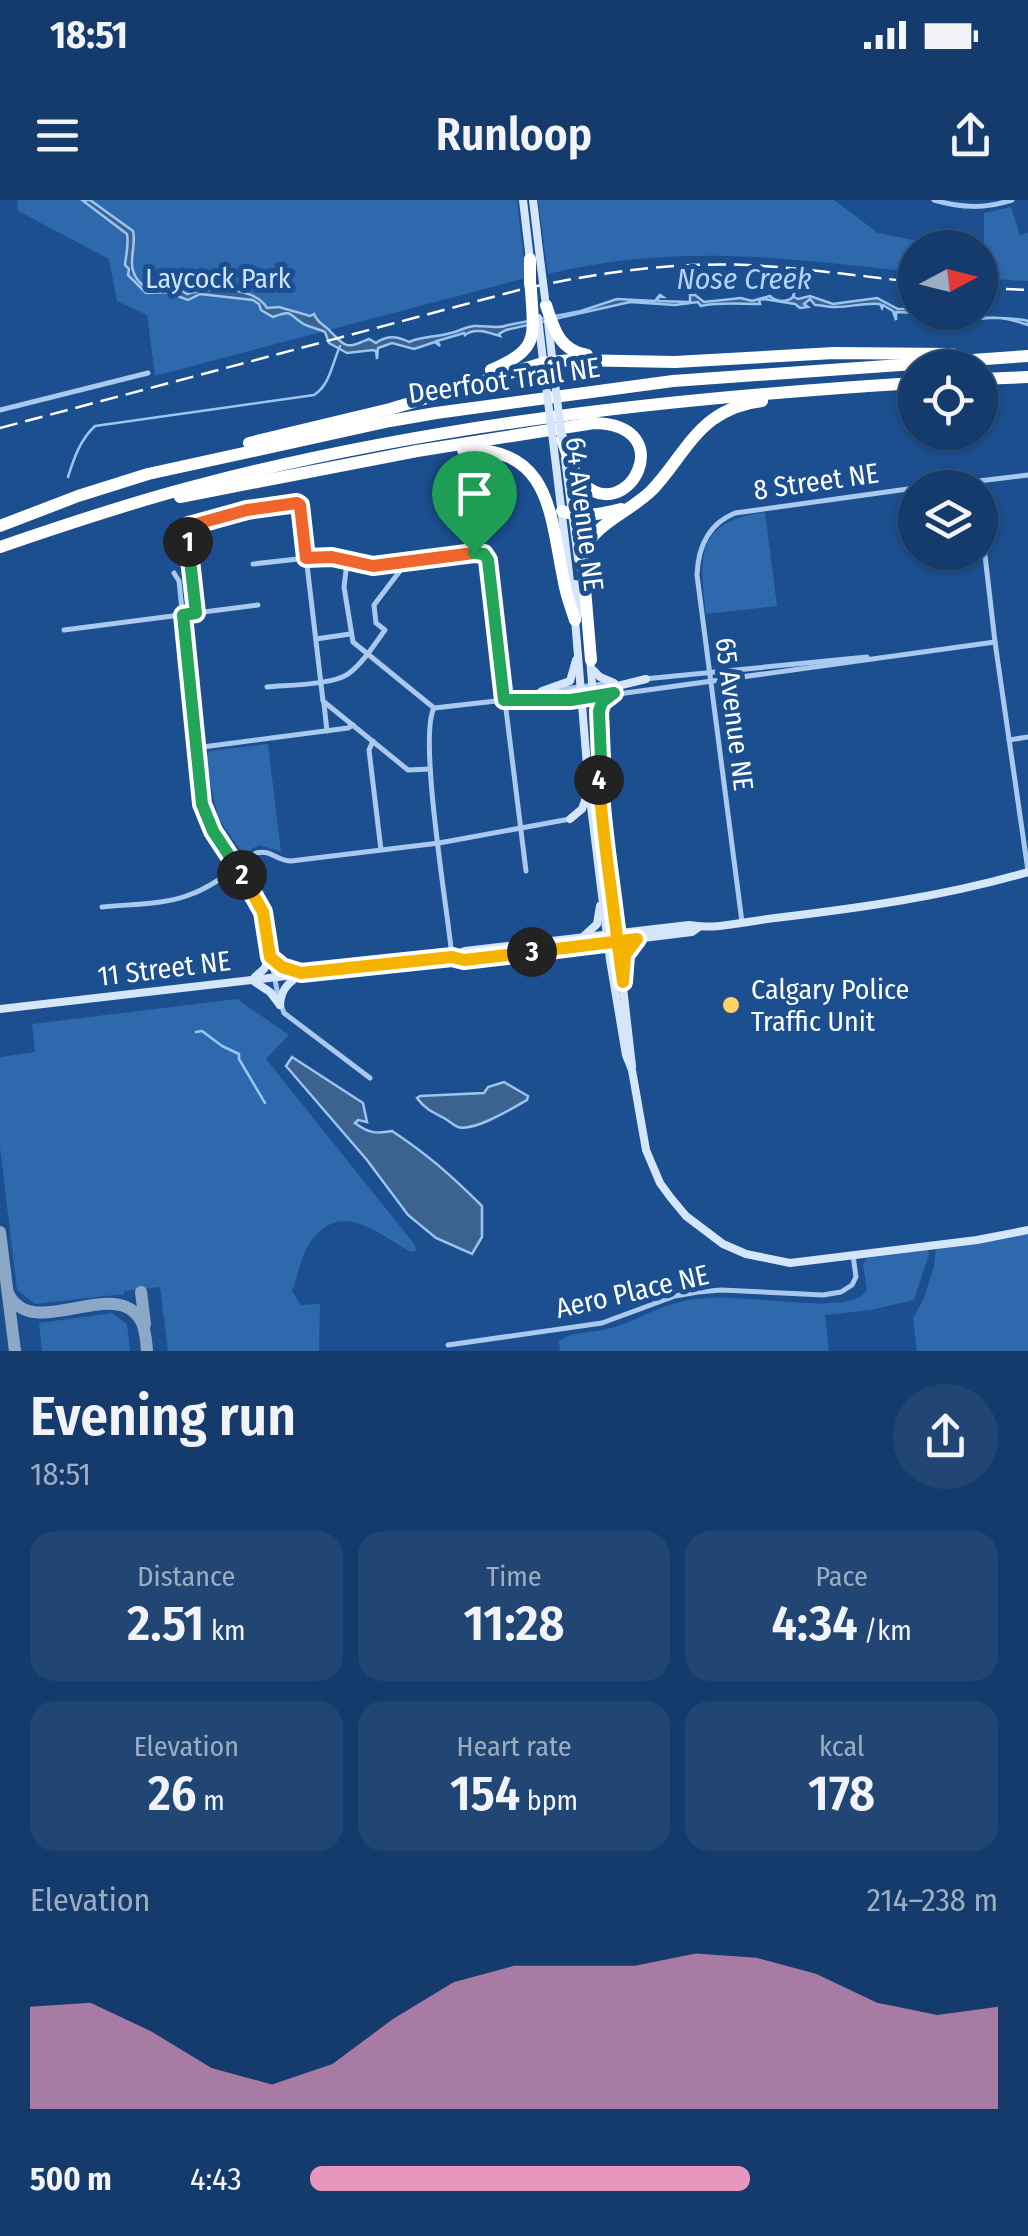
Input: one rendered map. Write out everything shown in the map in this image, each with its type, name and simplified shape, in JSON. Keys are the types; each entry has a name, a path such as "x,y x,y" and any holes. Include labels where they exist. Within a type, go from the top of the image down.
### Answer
{"highway":[{"path":"443,392 516,359 525,351 533,325 532,277"},
{"path":"546,302 557,336 568,349 644,362"},
{"path":"193,464 200,457 390,409 548,362 644,362 834,353 1010,356"},
{"name":"Deerfoot Trail NE","path":"0,524 148,474 406,418 654,384 1028,356"},
{"path":"998,378 1028,377"},
{"path":"591,664 582,553 587,541 654,488 702,429 740,405 894,384"},
{"name":"Deerfoot Trail NE","path":"0,548 195,486 395,442 738,395 898,384"},
{"path":"62,526 152,503 347,464 600,423 621,427 634,437 642,455 638,474 620,490 594,490 576,474 558,440"},
{"path":"347,464 474,450 500,453 524,465 547,499 564,586 575,620"},
{"path":"567,513 608,512 633,505"}],"street":[{"name":"64 Avenue NE","path":"523,200 548,362"},
{"name":"64 Avenue NE","path":"532,200 532,277 546,302 550,384 591,664 587,691 588,790 601,886 623,982 632,1070"},
{"path":"934,200 976,208 1012,200"},
{"path":"0,410 148,372"},
{"name":"8 Street NE","path":"998,480 1028,474"},
{"name":"8 Street NE","path":"723,519 767,507 898,491"},
{"path":"196,613 186,528 247,510 300,505 327,730"},
{"name":"64 Avenue NE","path":"567,513 565,539 578,646 599,770 615,907 610,960 646,1150 660,1183 686,1216 723,1244 746,1254 790,1263 1028,1230"},
{"name":"65 Avenue NE","path":"723,519 701,546 698,564 742,922"},
{"path":"565,539 572,563 587,691"},
{"path":"253,564 325,556 373,566 482,553 488,560 526,871"},
{"path":"347,561 344,587 352,642 434,708 513,696 587,691 646,679"},
{"path":"267,687 344,676 367,655 385,630 376,623 374,605 406,563"},
{"path":"987,570 1028,872"},
{"path":"174,572 179,581 202,804 206,820 263,912 280,1005"},
{"path":"64,630 258,605"},
{"path":"316,639 350,634"},
{"path":"587,691 614,693 995,642"},
{"path":"541,695 570,681 578,646"},
{"path":"587,691 614,682 890,656"},
{"path":"591,664 600,677 614,682"},
{"path":"599,770 599,711 602,702 614,693"},
{"path":"324,701 408,770 430,769"},
{"path":"434,708 429,724 430,769 452,957"},
{"path":"195,748 353,725"},
{"path":"1009,740 1028,737"},
{"path":"373,742 369,750 381,850"},
{"path":"570,819 582,809 588,790"},
{"path":"102,907 190,895 262,852 291,861 438,842 570,819 588,826 595,836"},
{"name":"11 Street NE","path":"452,957 464,960 576,946 652,929 898,902 1028,872"},
{"path":"582,937 597,924 601,886"},
{"path":"615,907 626,924 652,929"},
{"name":"11 Street NE","path":"0,1009 452,957 464,952 582,937 637,939 692,932 699,926"},
{"path":"528,952 611,938"},
{"path":"623,982 625,955 637,939"},
{"path":"576,946 597,950 610,960"},
{"path":"270,957 282,967 301,973"},
{"path":"270,957 252,980 270,992 284,1012 370,1078"},
{"path":"280,1005 286,985 301,973"},
{"name":"Aero Place NE","path":"448,1345 602,1323 675,1296 698,1292 823,1296 852,1285 856,1277 853,1255"}],"green space":[{"name":"Laycock Park","path":"17,200 517,200 526,278 155,376 147,315 117,301 109,259 18,211"},
{"path":"538,200 834,200 878,233 898,237 898,270 776,258 687,256 595,264 548,274"},
{"path":"1011,207 1020,235 1028,232 1028,281 998,279 998,230 984,230 984,213"},
{"path":"765,512 777,606 706,614 702,575 707,545 725,524"},
{"path":"268,744 281,852 259,845 243,854 218,818 205,757 210,751"},
{"path":"237,999 289,1035 266,1059 416,1251 345,1221 320,1231 305,1251 292,1291 301,1305 320,1304 319,1351 168,1351 160,1287 35,1304 17,1290 0,1147 0,1057 35,1052 32,1024"},
{"path":"1028,1234 1028,1351 917,1351 913,1318 924,1298 936,1249"},
{"path":"928,1250 914,1300 825,1315 829,1351 560,1351 559,1341 564,1338 611,1328 688,1300 850,1300 867,1290 863,1265 867,1258"},
{"path":"112,1313 127,1324 130,1351 42,1351 39,1323"}],"shaded area":[{"path":"82,200 90,200 133,231 132,267 142,285 173,288 187,294 207,290 242,292 267,308 314,314 348,345 369,339 376,343 392,337 409,342 471,327 504,326 581,311 617,299 655,301 658,297 658,301 690,302 690,295 695,295 704,302 741,298 752,301 770,296 784,301 793,297 794,292 798,299 810,296 833,304 877,298 898,312 896,320 893,311 880,304 831,307 815,305 810,299 804,304 808,307 800,308 764,299 759,300 760,304 701,306 698,302 675,305 630,302 506,330 500,336 473,331 437,341 440,346 435,342 414,349 392,343 378,348 377,359 373,350 347,353 329,343 325,332 290,314 273,317 253,300 200,294 188,300 167,292 146,293 128,275 127,234"},
{"path":"999,318 1024,320 1028,325 1014,321"},
{"path":"292,1057 363,1103 367,1122 355,1123 372,1132 392,1131 439,1166 482,1206 482,1237 472,1254 436,1238 408,1215 367,1160 286,1066"},
{"path":"504,1082 528,1096 527,1100 465,1128 432,1112 417,1098 484,1093 488,1087"}],"waterway":[{"path":"68,477 81,443 95,426 314,395 327,380 340,346"},
{"path":"196,1032 202,1031 239,1054 265,1103"}],"taxiway":[{"path":"0,1232 15,1351"},
{"path":"141,1292 145,1324"},
{"path":"8,1293 20,1307 35,1312 113,1304 129,1308 143,1324 147,1351"}],"railway":[{"path":"0,428 519,290 604,274 689,265 747,265 898,280"},
{"path":"998,289 1028,290"}],"place":[{"name":"Calgary Police Traffic Unit","path":"731,1005"}],"route":[{"path":"474,553 373,566 332,557 306,558 297,503 247,510 186,528 196,613 183,615 202,804 206,820 259,902 270,957 282,967 301,973 452,957 464,960 618,941 637,939 625,955 623,982 618,946 618,941 615,907 599,770 600,705 614,693 571,700 504,700 488,560 484,554 474,553"}],"water label":[{"name":"Nose Creek","path":"744,279"}]}
